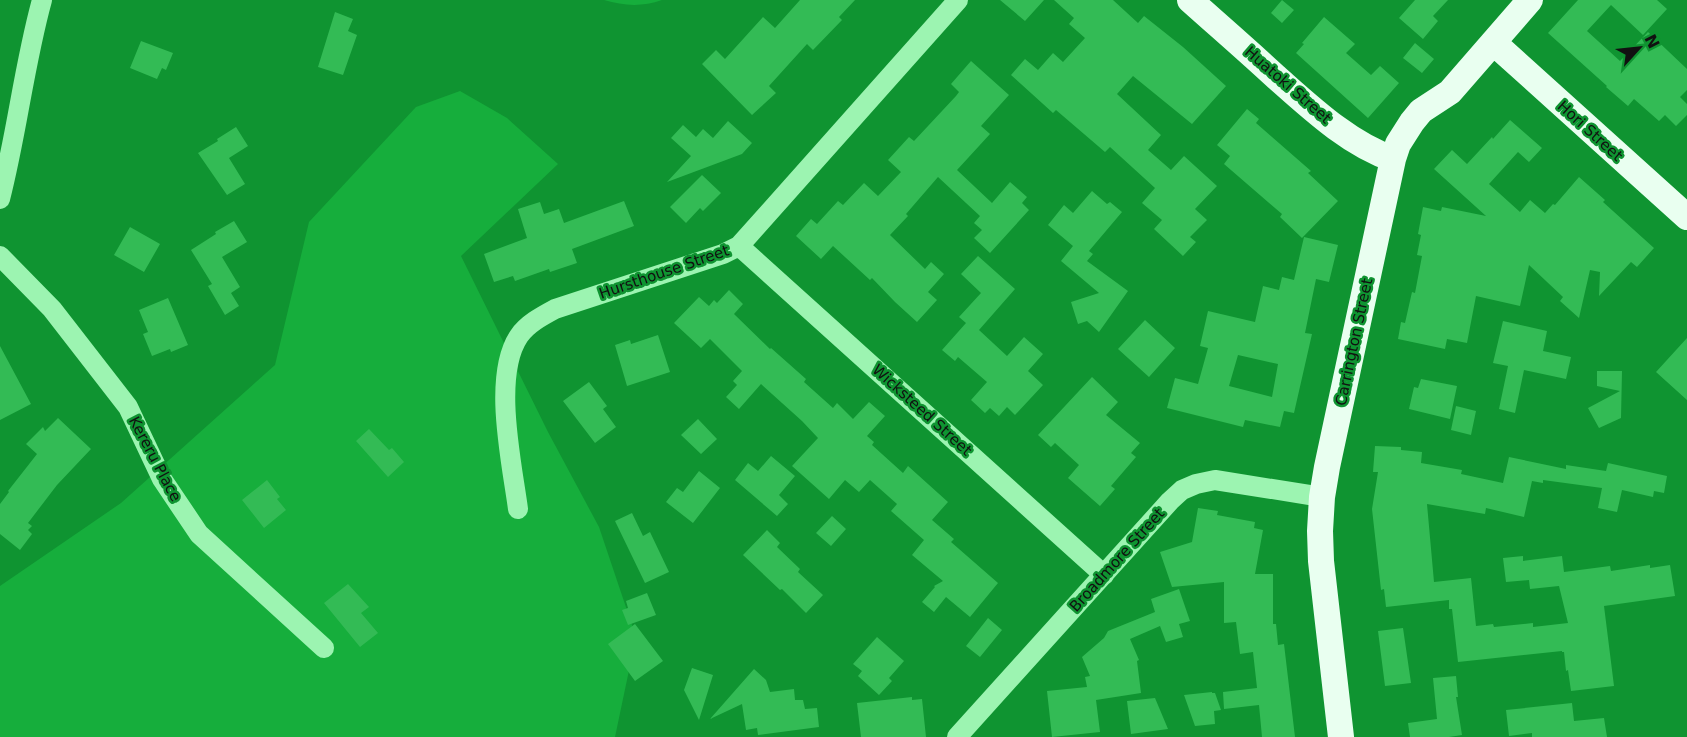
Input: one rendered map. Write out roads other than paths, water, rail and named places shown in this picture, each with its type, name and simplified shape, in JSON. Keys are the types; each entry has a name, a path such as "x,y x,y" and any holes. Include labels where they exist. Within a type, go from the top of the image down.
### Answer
{"main road":[{"name":"Huatoki Street","path":"1190,0 1298,97 1376,154 1393,159"},
{"name":"Carrington Street","path":"1341,737 1321,561 1322,497 1393,159 1401,139 1416,116 1450,92 1530,0"},
{"name":"Hori Street","path":"1494,43 1687,217"}],"street":[{"path":"0,199 34,29 42,0"},
{"name":"Hursthouse Street","path":"518,509 506,416 506,382 507,363 512,347 520,334 542,315 555,309 723,254 739,246 958,0"},
{"name":"Wicksteed Street","path":"739,246 1104,575"},
{"name":"Kereru Place","path":"0,256 52,309 128,407 162,479 199,534 324,648"},
{"name":"Broadmore Street","path":"957,737 1182,490 1215,480 1322,497"}]}
